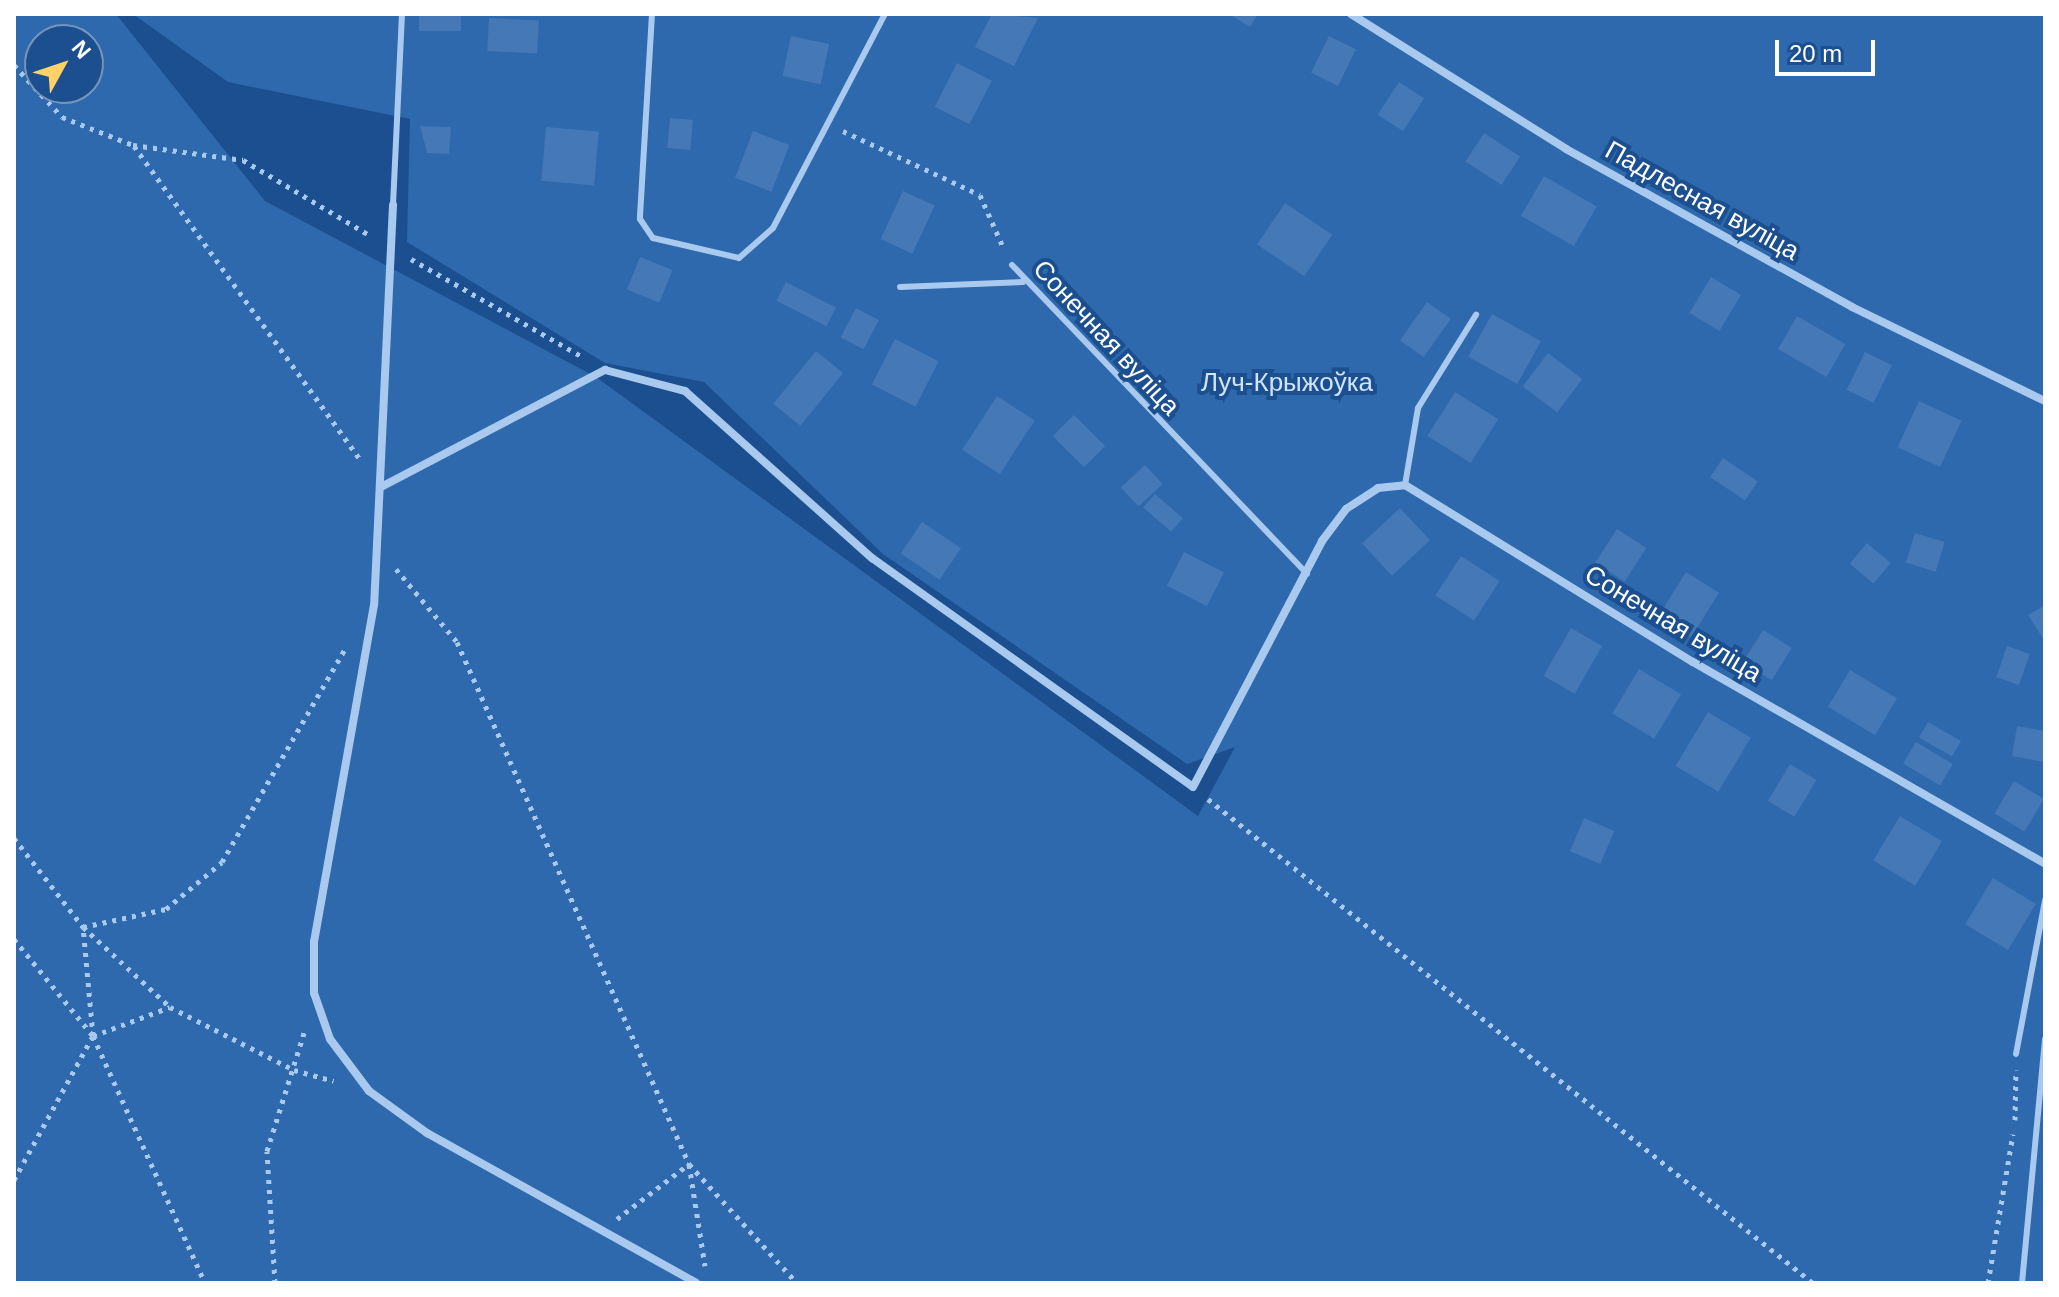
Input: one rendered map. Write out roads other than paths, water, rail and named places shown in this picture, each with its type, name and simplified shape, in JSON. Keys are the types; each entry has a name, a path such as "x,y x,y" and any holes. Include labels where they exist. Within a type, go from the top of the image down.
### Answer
{"street":[{"name":"Падлесная вуліца","path":"1351,14 1580,157 1852,307 2045,401"},
{"path":"393,205 395,250 379,549 357,726 314,942 314,993 330,1039 369,1091 427,1133 605,1228 696,1283"},
{"path":"381,487 605,370 701,401 872,558 1193,787 1307,574 1346,509 1378,488 1405,485"},
{"name":"Сонечная вуліца","path":"1405,485 1693,662 2045,864"}],"lane":[{"path":"393,205 402,14"},
{"path":"652,14 636,199 653,238 720,257 759,246 828,124 885,14"},
{"name":"Сонечная вуліца","path":"1012,265 1023,282 1307,574"},
{"path":"900,287 1023,282"},
{"path":"1405,485 1418,408 1476,315"},
{"path":"2016,1054 2045,900"},
{"path":"2022,1283 2045,1039"}],"park label":[{"name":"Луч-Крыжоўка","path":"1287,383"}]}
